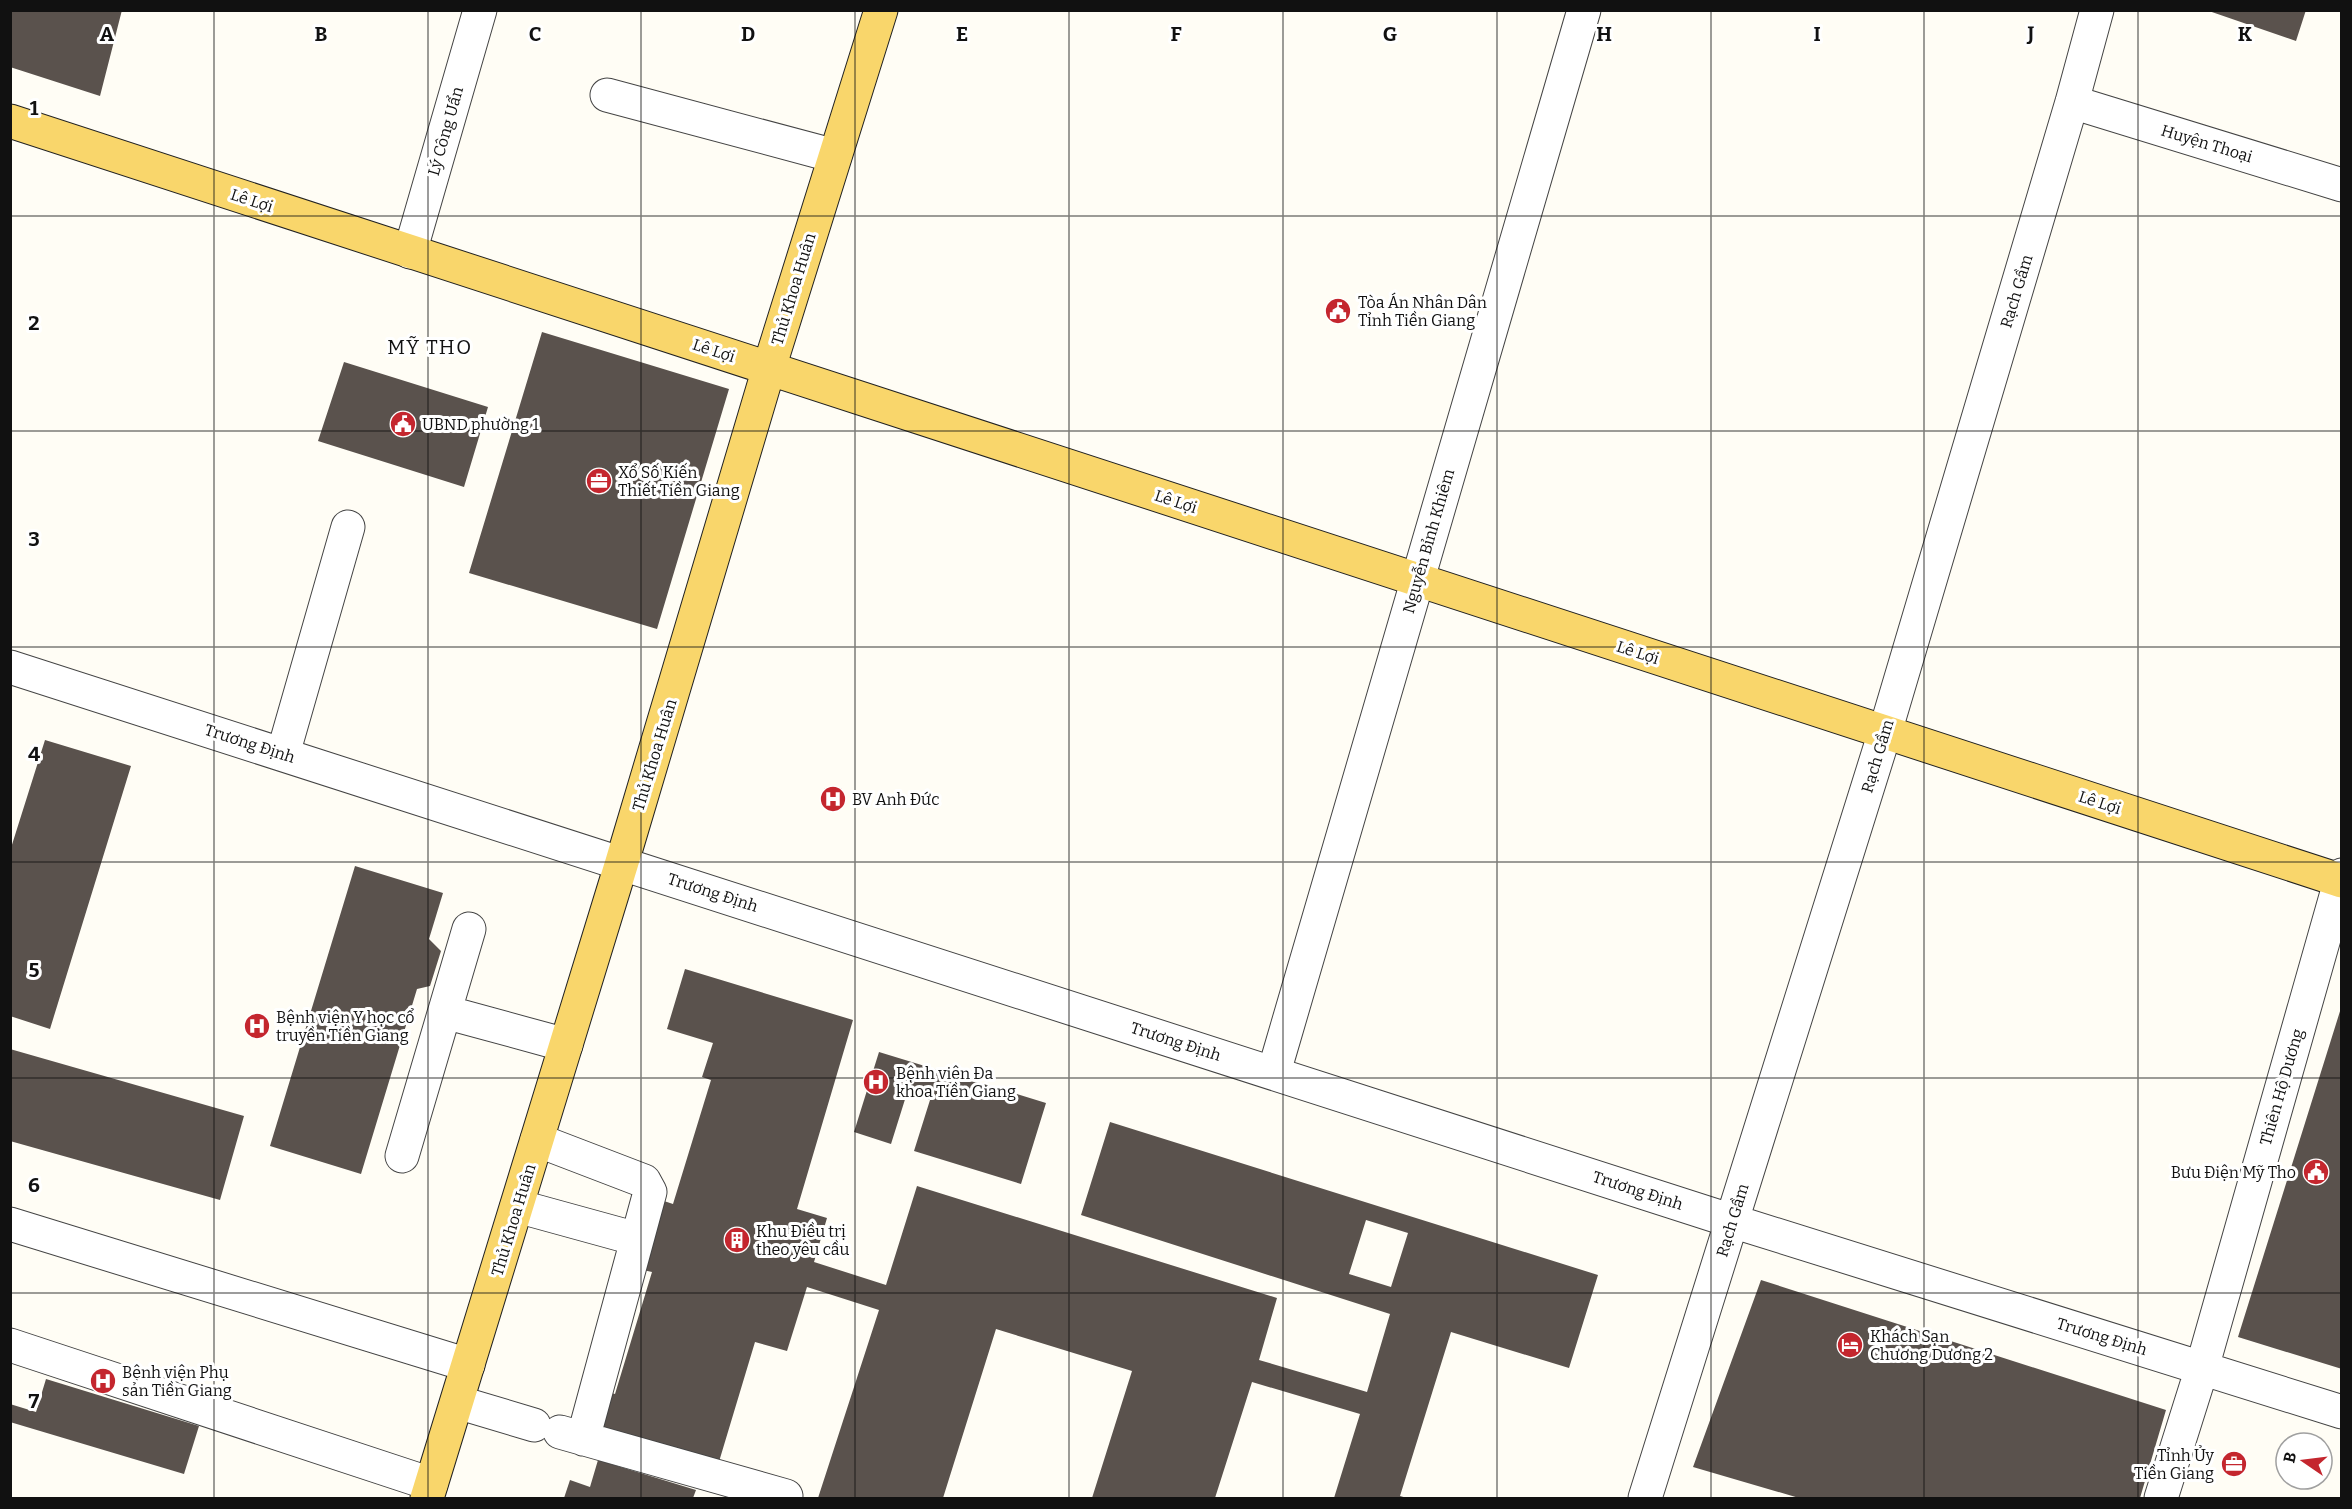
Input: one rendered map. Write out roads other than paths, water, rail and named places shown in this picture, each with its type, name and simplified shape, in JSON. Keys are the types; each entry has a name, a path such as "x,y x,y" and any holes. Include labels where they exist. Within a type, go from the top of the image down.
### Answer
{"main road":[{"name":"Thủ Khoa Huân","path":"429,1491 622,862 769,368 881,10"},
{"name":"Lê Lợi","path":"10,121 2341,879"}],"street":[{"name":"Lý Công Uẩn","path":"410,252 480,10"},
{"name":"Nguyễn Bỉnh Khiêm","path":"1274,1072 1584,10"},
{"name":"Rạch Gầm","path":"1645,1498 1885,732 2072,102 2097,10"},
{"path":"607,95 835,156"},
{"name":"Huyện Thoại","path":"2072,102 2342,185"},
{"path":"283,754 348,527"},
{"name":"Trương Định","path":"10,667 622,862 1732,1221 2342,1412"},
{"name":"Thiên Hộ Dương","path":"2161,1498 2202,1368 2341,879"},
{"path":"402,1156 469,929"},
{"path":"445,1012 566,1045"},
{"path":"537,1140 644,1181 650,1192 637,1239 559,1432"},
{"path":"517,1206 637,1239"},
{"path":"10,1224 468,1365"},
{"path":"10,1345 429,1491"},
{"path":"457,1402 786,1496"}],"place":[{"name":"Tòa Án Nhân Dân Tỉnh Tiền Giang","path":"1338,311"},
{"name":"UBND phường 1","path":"403,424"},
{"name":"Xổ Số Kiến Thiết Tiền Giang","path":"599,481"},
{"name":"BV Anh Đức","path":"833,799"},
{"name":"Bệnh viện Y học cổ truyền Tiền Giang","path":"257,1026"},
{"name":"Bệnh viện Đa khoa Tiền Giang","path":"876,1082"},
{"name":"Bưu Điện Mỹ Tho","path":"2316,1172"},
{"name":"Khu Điều trị theo yêu cầu","path":"737,1240"},
{"name":"Khách Sạn Chương Dương 2","path":"1850,1345"},
{"name":"Bệnh viện Phụ sản Tiền Giang","path":"103,1381"},
{"name":"Tỉnh Ủy Tiền Giang","path":"2234,1464"}],"district":[{"name":"MỸ THO","path":"430,347"}]}
